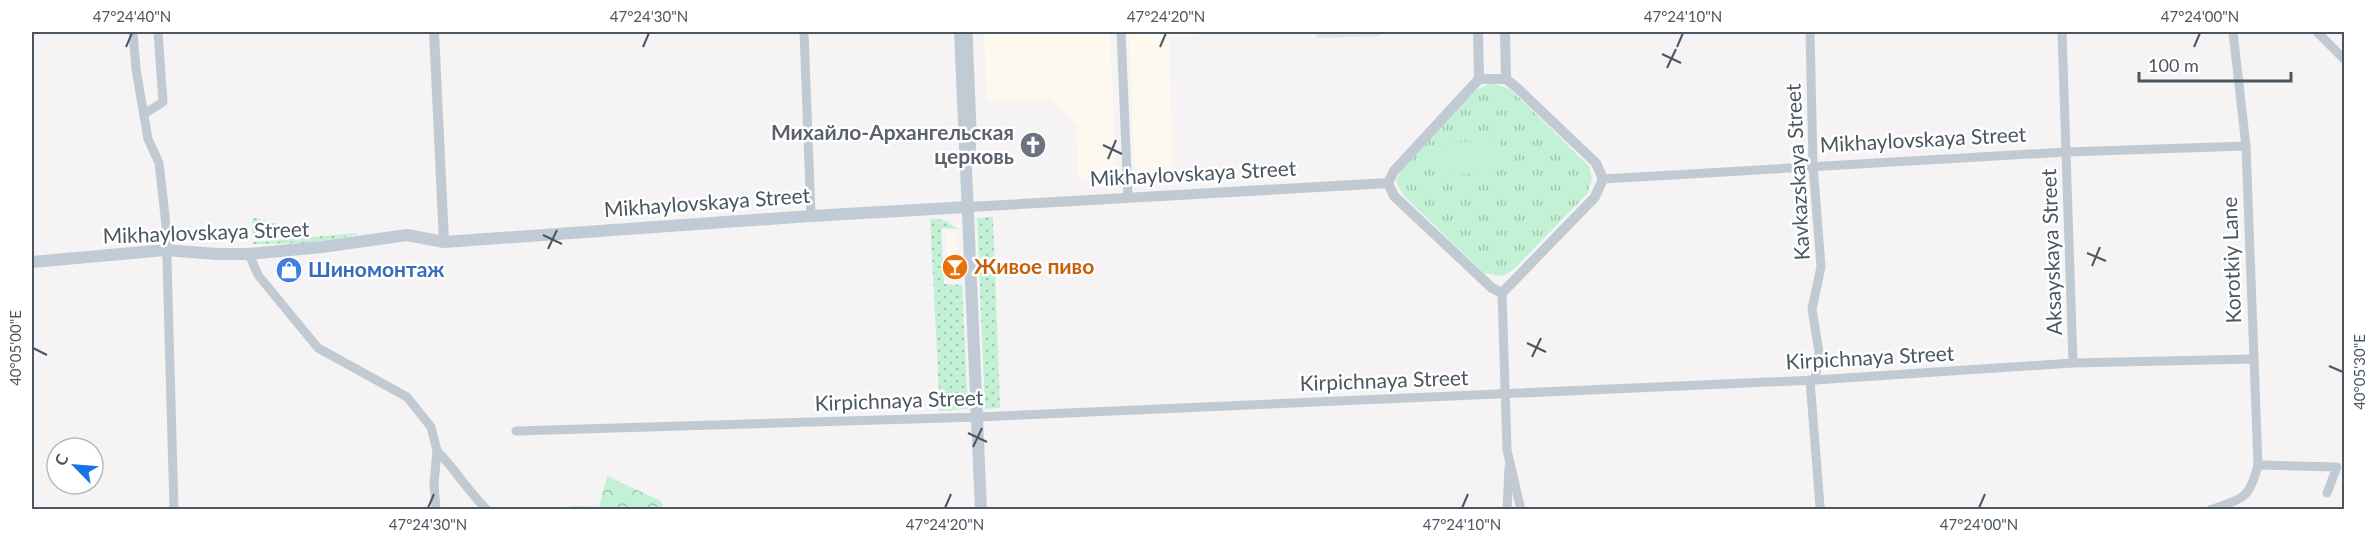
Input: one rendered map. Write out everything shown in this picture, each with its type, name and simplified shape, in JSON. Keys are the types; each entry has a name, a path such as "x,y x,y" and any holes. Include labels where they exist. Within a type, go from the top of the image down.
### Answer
{"main road":[{"path":"960,32 979,417 981,510"},
{"name":"Mikhaylovskaya Street","path":"32,262 165,250 249,254 407,235 444,242 968,207"}],"street":[{"path":"133,32 136,69 148,139 159,163 166,225 174,510"},
{"path":"144,114 163,102 158,32"},
{"path":"434,32 444,242"},
{"path":"804,32 811,216"},
{"path":"968,32 972,129 968,207"},
{"path":"1121,32 1128,197"},
{"path":"1478,32 1479,79 1394,171 1388,183 1394,196 1413,215 1492,288 1502,293"},
{"path":"1505,32 1506,79"},
{"name":"Kavkazskaya Street","path":"1810,32 1813,165 1821,267 1812,309 1819,351 1812,380 1822,510"},
{"name":"Aksayskaya Street","path":"2062,32 2073,363"},
{"name":"Korotkiy Lane","path":"2210,510 2244,497 2253,487 2258,465 2246,146 2233,32"},
{"path":"2317,32 2340,48 2344,59"},
{"path":"1479,79 1506,79 1596,163 1603,179 1595,197 1502,293 1509,456 1507,510"},
{"name":"Mikhaylovskaya Street","path":"1603,179 2066,152 2246,146"},
{"name":"Mikhaylovskaya Street","path":"968,207 1388,183"},
{"path":"249,254 258,275 318,348 407,397 431,427 437,451 434,484 436,510"},
{"name":"Kirpichnaya Street","path":"516,431 979,417 1812,380 2073,363 2254,359"},
{"path":"437,451 446,459 470,493 487,510"},
{"path":"1509,456 1521,510"},
{"path":"2258,465 2337,467 2327,493"}],"shaded area":[{"path":"984,32 1110,32 1116,178 1078,180 1076,125 1049,99 987,102"},
{"path":"1129,32 1193,32 1193,37 1169,38 1173,178 1135,179"},
{"path":"1316,32 1383,32 1379,36 1316,38"},
{"path":"946,233 956,233 958,277 950,278 949,275"}],"green space":[{"path":"1491,83 1510,89 1589,166 1592,179 1587,194 1513,270 1502,276 1484,273 1403,195 1396,181 1402,169 1476,90"},
{"path":"1499,138 1502,170 1441,177 1437,145"},
{"path":"993,217 1000,408 985,409 977,218"},
{"path":"930,218 944,220 958,229 941,228 944,284 962,285 968,409 940,411"},
{"path":"252,219 302,230 303,233 253,236"},
{"path":"357,233 357,235 308,243 253,244 253,242"},
{"path":"607,476 661,501 664,509 557,509 574,506 599,507"}],"place":[{"name":"Михайло-Архангельская церковь","path":"1033,145"},
{"name":"Живое пиво","path":"955,267"},
{"name":"Шиномонтаж","path":"289,270"}]}
